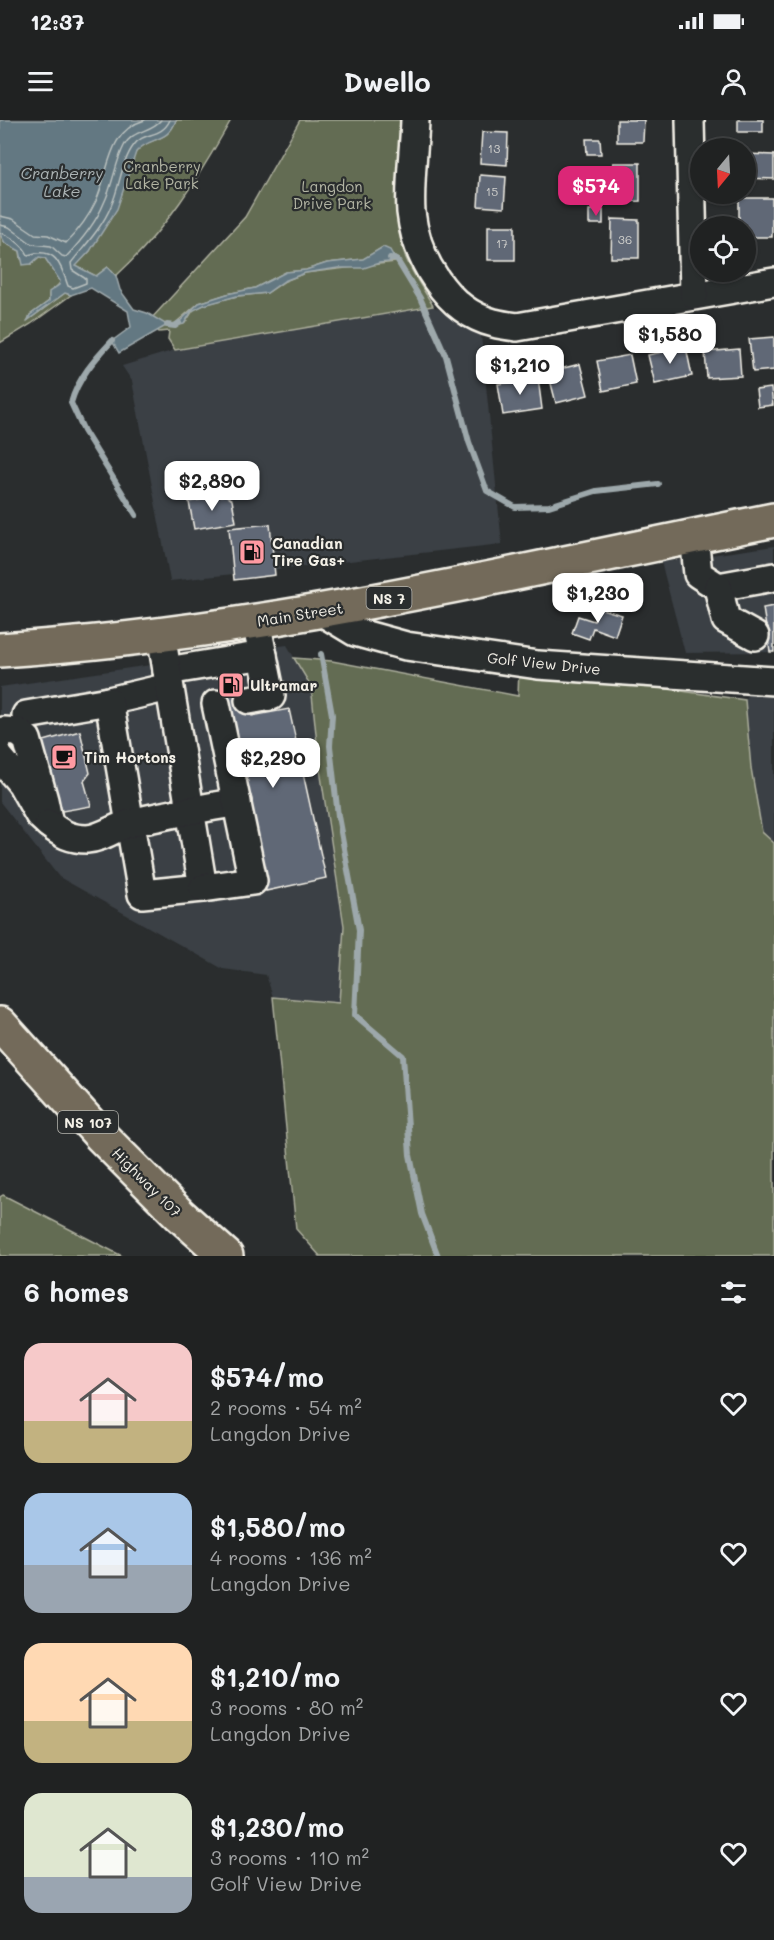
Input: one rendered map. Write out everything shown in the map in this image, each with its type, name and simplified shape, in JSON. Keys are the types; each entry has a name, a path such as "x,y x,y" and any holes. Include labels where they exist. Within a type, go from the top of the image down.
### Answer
{"main road":[{"name":"Main Street","path":"0,650 50,647 161,634 322,612 774,520"},
{"name":"Highway 107","path":"0,1024 100,1135 180,1215 226,1256"}],"street":[{"path":"416,120 411,212 423,258 440,286 473,314 492,323 517,327 774,282"},
{"path":"690,120 694,295"},
{"path":"694,536 698,574 718,587 774,577"},
{"path":"718,587 726,620 755,636"},
{"name":"Golf View Drive","path":"322,612 355,632 406,646 538,665 774,681"},
{"path":"174,713 271,696 256,621"},
{"path":"161,634 203,888"},
{"path":"26,715 109,701 168,679 263,655"},
{"path":"109,701 128,824 142,894 253,881 237,802 230,702"},
{"path":"0,736 4,731 12,730 27,739 49,824"},
{"path":"0,758 21,783 39,815 60,834 73,838 88,839 128,824 237,802"}],"shaded area":[{"path":"433,306 481,335 502,544 170,581 132,381 122,366 175,350"},
{"path":"774,546 774,652 685,653 661,562"},
{"path":"287,645 308,681 312,695 319,763 344,926 339,1004 273,997 266,975 223,969 59,877 0,802 0,687"},
{"path":"756,675 774,677 774,843 762,832 751,768 745,700"}],"green space":[{"name":"Cranberry Lake Park","path":"176,120 231,120 180,202 150,241 116,276 108,267 96,276 75,266 90,251 136,152 168,133"},
{"name":"Langdon Drive Park","path":"300,120 401,120 396,190 398,225 406,258 433,306 175,350 168,339 169,331 159,332 150,320 245,217","holes":["383,247 395,257 395,262 305,273 285,281 267,293 237,296 206,304 194,309 185,323 175,326 199,303 255,288 286,272 306,270 327,263 364,259"]},
{"path":"0,234 5,243 20,251 21,259 31,264 39,257 45,258 59,277 60,283 49,294 49,301 30,315 28,320 65,293 71,295 0,343"},
{"path":"294,658 332,661 518,696 519,668 745,700 751,768 762,832 774,843 774,1256 320,1256 296,1229 273,997 339,1003 344,926 319,763 312,695 308,681"},
{"path":"3,1195 122,1256 0,1256 0,1197"}],"water":[{"name":"Cranberry Lake","path":"0,120 176,120 168,133 136,152 117,209 90,251 76,266 96,276 108,267 116,276 120,290 134,309 147,313 167,325 119,353 112,341 131,327 128,311 91,288 71,295 65,293 28,320 30,315 49,301 49,292 59,285 60,281 45,258 39,257 31,264 23,265 20,251 5,243 0,234"},
{"path":"383,247 390,250 396,261 364,268 338,268 305,273 284,281 267,293 237,296 204,305 192,311 184,324 175,326 199,303 255,288 286,272 306,270 327,263 363,259"}],"building":[{"path":"617,120 644,120 643,142 617,142"},
{"path":"738,120 763,120 763,132 738,132"},
{"path":"482,132 508,133 507,165 480,163"},
{"path":"586,139 600,139 601,154 587,154"},
{"path":"756,154 774,155 774,179 756,178"},
{"path":"613,163 640,163 640,201 613,202"},
{"path":"480,175 506,177 504,208 478,206"},
{"path":"756,198 772,198 772,237 756,237 756,216 739,216 739,204 756,204"},
{"path":"589,210 603,210 603,224 589,224"},
{"path":"612,219 639,220 639,258 611,258"},
{"path":"488,226 515,226 515,260 488,260"},
{"path":"774,337 774,370 753,372 749,339"},
{"path":"686,347 692,376 655,384 648,355"},
{"path":"739,349 741,376 707,378 705,352"},
{"path":"630,355 636,384 603,391 597,361"},
{"path":"580,364 588,395 556,403 548,372"},
{"path":"538,378 542,409 503,415 498,384"},
{"path":"771,388 773,405 758,407 756,390"},
{"path":"225,495 232,500 236,522 194,529 189,502"},
{"name":"Canadian Tire Gas+","path":"270,524 275,575 234,580 229,528"},
{"path":"774,606 774,652 770,652 763,608"},
{"path":"598,608 622,615 615,636 593,628 589,639 572,633 578,616 594,621"},
{"path":"241,665 252,716 289,709 326,878 266,891 219,670"},
{"name":"Tim Hortons","path":"80,731 90,773 84,781 91,806 51,813 40,742"}],"waterway":[{"path":"390,258 397,260 420,298 446,356 469,442 487,491 515,507 549,506 596,491 658,484"},
{"path":"167,325 175,326 179,323"},
{"path":"112,341 82,377 71,403 84,431 136,515"},
{"path":"321,654 332,715 330,746 338,816 359,930 355,1015 403,1056 410,1155 422,1214 438,1256"}],"place":[{"name":"Canadian Tire Gas+","path":"252,552"},
{"name":"Ultramar","path":"231,685"},
{"name":"Tim Hortons","path":"64,757"}]}
